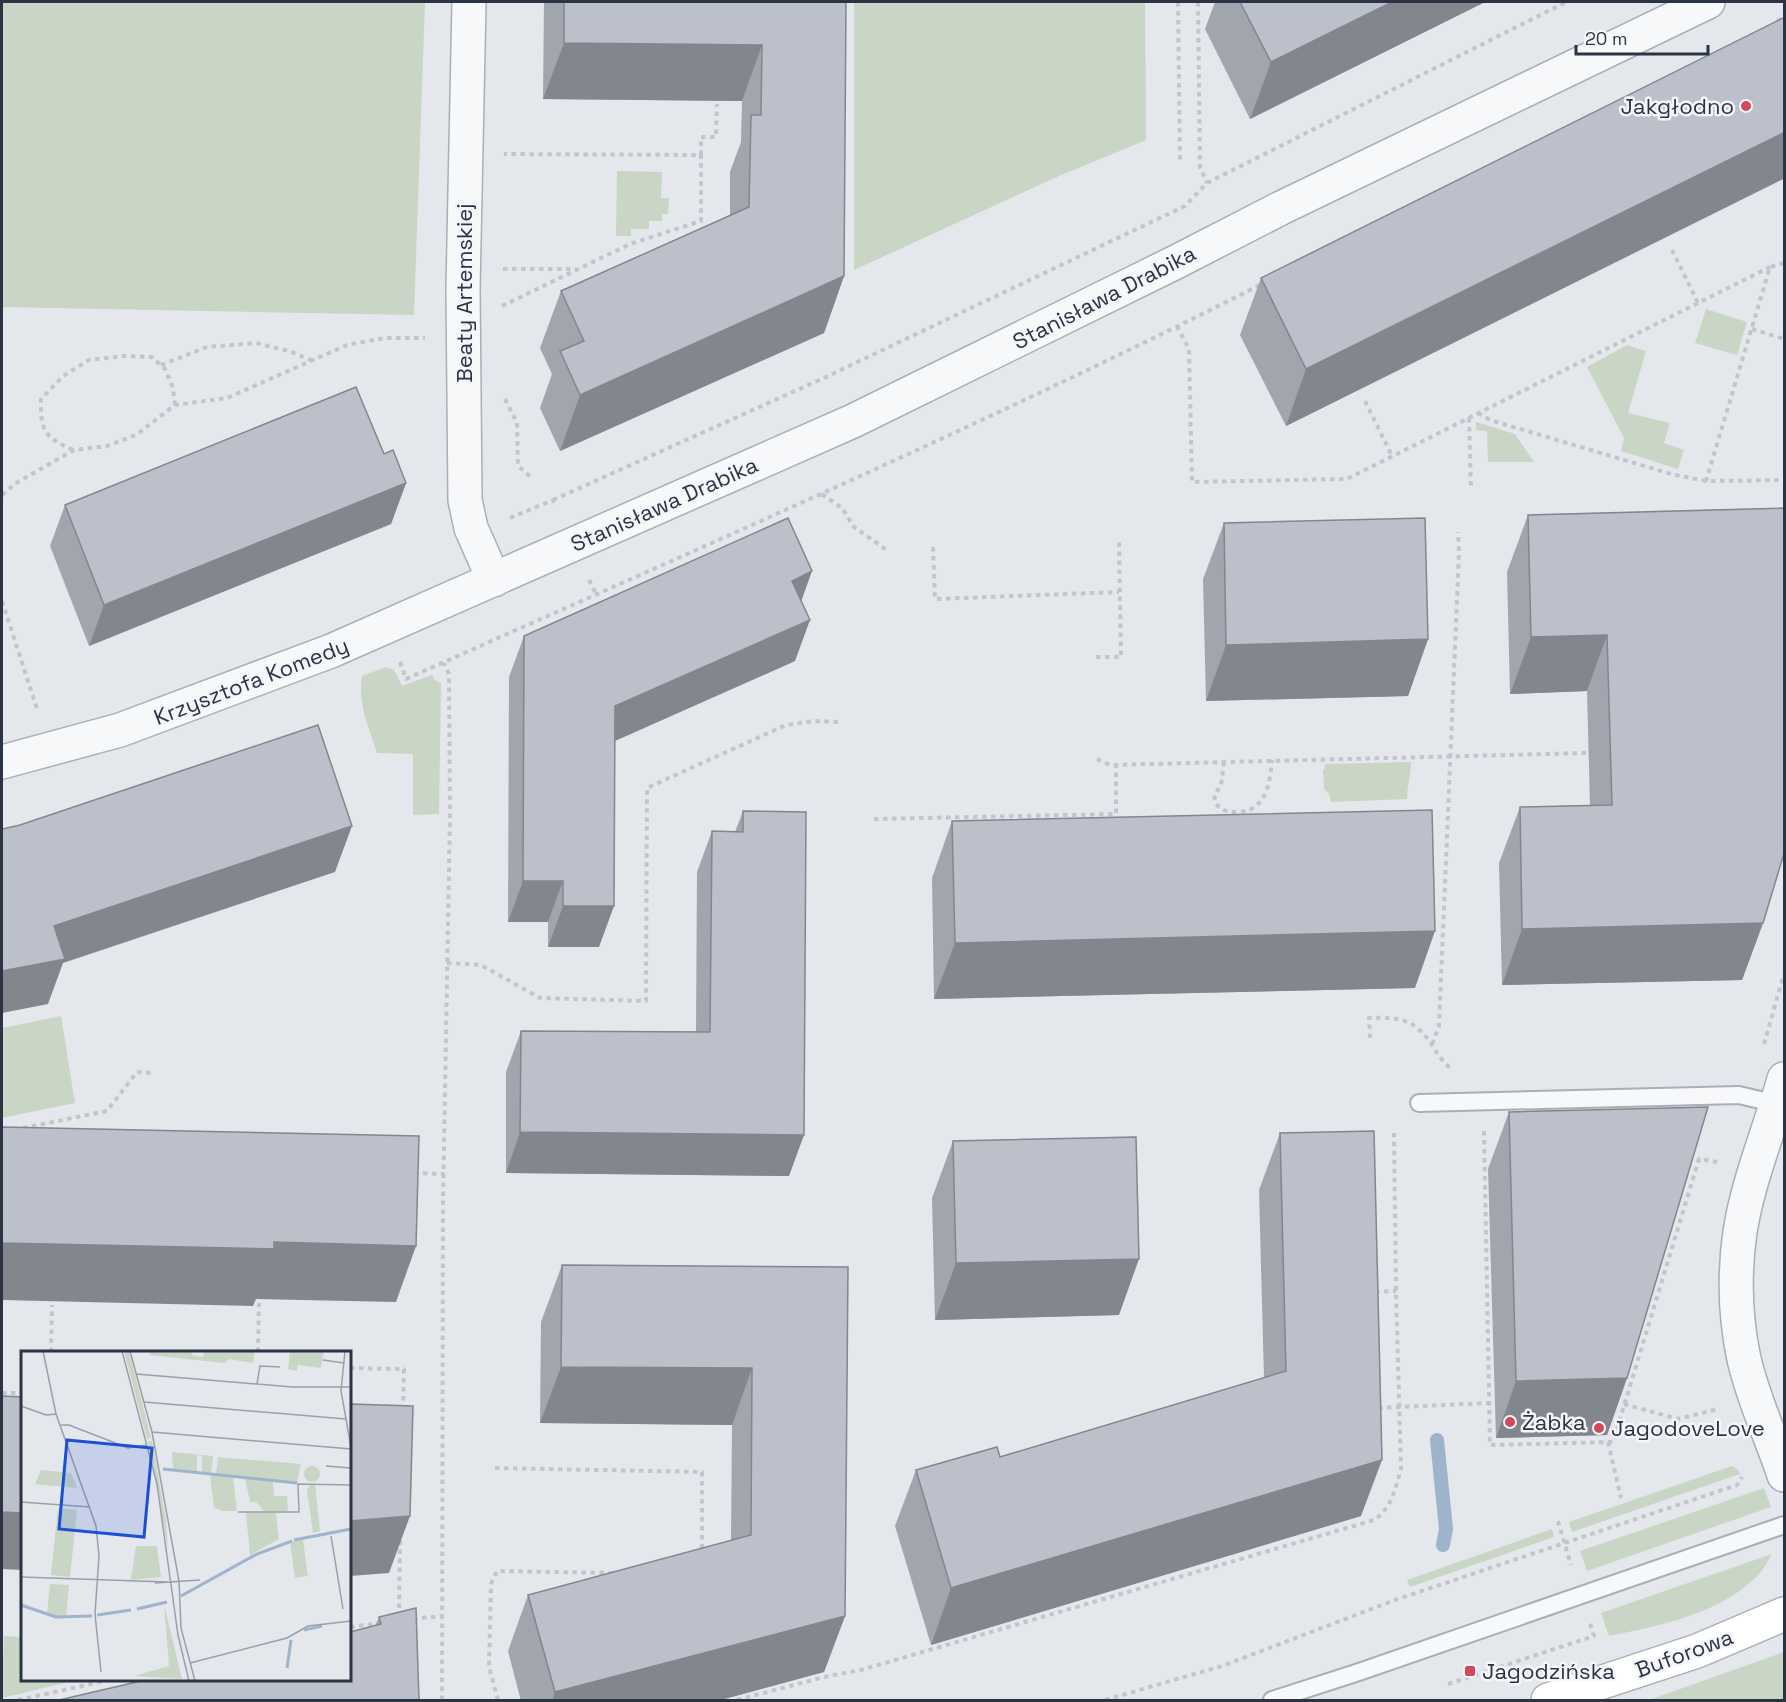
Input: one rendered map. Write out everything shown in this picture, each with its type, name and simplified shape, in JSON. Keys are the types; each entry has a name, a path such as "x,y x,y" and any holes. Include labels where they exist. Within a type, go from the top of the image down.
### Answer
{"main road":[{"name":"Buforowa","path":"1548,1701 1697,1651 1785,1614"}],"street":[{"name":"Beaty Artemskiej","path":"469,2 463,338 465,500 471,528 494,580"},
{"name":"Stanisława Drabika","path":"494,580 853,421 1281,208 1708,2"},
{"name":"Krzysztofa Komedy","path":"2,762 120,730 331,651 494,580"},
{"path":"1770,1093 1740,1231 1736,1282 1737,1317 1744,1360 1757,1402 1785,1475"}],"lane":[{"path":"1419,1103 1770,1093"},
{"path":"1272,1701 1785,1525"}],"path":[{"path":"1178,2 1180,163"},
{"path":"1198,2 1200,167 1207,183"},
{"path":"1551,2 1554,8"},
{"path":"553,500 826,377 1185,206 1207,183 1566,2"},
{"path":"1774,23 1785,17"},
{"path":"494,310 630,244 701,221 701,137 716,137 717,104"},
{"path":"495,153 701,155"},
{"path":"692,224 696,235"},
{"path":"1672,250 1698,303"},
{"path":"1178,326 1189,349 1192,482 1347,479 1770,267 1785,262"},
{"path":"1706,481 1770,267"},
{"path":"494,269 580,269"},
{"path":"398,657 406,679 444,663 821,494 1178,326 1270,280"},
{"path":"1752,329 1785,339"},
{"path":"2,495 16,483 74,450 107,446 136,435 176,405 227,398 347,345 385,338 463,338"},
{"path":"161,365 207,347 256,343 289,351 311,360"},
{"path":"74,450 52,441 40,421 41,399 63,376 89,360 124,356 152,357 165,369 173,388 176,405"},
{"path":"501,391 517,423 518,466 533,479"},
{"path":"1365,401 1392,456"},
{"path":"1478,412 1490,420 1671,474 1706,481 1785,480"},
{"path":"1469,418 1471,489"},
{"path":"821,494 842,508 854,526 888,551"},
{"path":"1432,1045 1439,1026 1458,532"},
{"path":"1096,657 1121,657 1119,543"},
{"path":"933,547 935,599 1119,592"},
{"path":"2,601 39,714"},
{"path":"442,1701 444,1174 450,697 449,674 444,663"},
{"path":"447,963 481,965 540,998 646,1001 647,788 786,725 814,721 838,722"},
{"path":"1097,759 1110,765 1116,765 1586,753"},
{"path":"1224,762 1221,786 1214,795 1216,804 1225,811 1239,812 1249,810 1265,795 1270,780 1272,760"},
{"path":"874,819 1116,814 1116,765"},
{"path":"1084,814 1084,825"},
{"path":"1770,1093 1785,974"},
{"path":"1370,1038 1369,1018 1393,1017 1411,1022 1422,1031 1448,1067 1461,1074 1484,1079 1490,1445 1613,1442 1699,1159"},
{"path":"13,1130 107,1111 137,1072 153,1072"},
{"path":"737,1701 824,1677 861,1670 1374,1520 1385,1513 1394,1496 1401,1469 1394,1133"},
{"path":"1687,1160 1699,1159 1727,1163"},
{"path":"1484,1164 1496,1164"},
{"path":"408,1173 444,1174"},
{"path":"1372,1292 1396,1292"},
{"path":"258,1351 259,1303"},
{"path":"51,1351 52,1305"},
{"path":"351,1368 404,1369 403,1416"},
{"path":"2,1393 21,1393"},
{"path":"1377,1408 1488,1403"},
{"path":"1624,1404 1678,1419 1728,1406"},
{"path":"1608,1442 1621,1498"},
{"path":"495,1468 702,1472 702,1563"},
{"path":"1105,1701 1222,1666 1395,1600 1737,1485 1743,1475"},
{"path":"400,1531 398,1621 442,1616"},
{"path":"498,1701 489,1667 490,1584 497,1571 622,1573"},
{"path":"351,1627 390,1622"},
{"path":"1448,1684 1594,1636"},
{"path":"18,1701 105,1681"}],"green space":[{"path":"2,2 425,2 414,315 2,307"},
{"path":"854,2 1145,2 1146,140 1059,176 854,270"},
{"path":"617,171 662,172 661,198 669,198 668,214 662,214 662,221 649,221 649,229 631,229 631,236 616,236"},
{"path":"1706,309 1747,322 1737,355 1695,343"},
{"path":"1627,345 1646,351 1628,413 1670,423 1664,443 1684,450 1678,469 1621,451 1624,438 1587,367"},
{"path":"1476,422 1515,434 1534,462 1488,462 1487,431 1476,430"},
{"path":"386,667 394,670 402,686 432,675 441,683 439,814 413,815 413,754 377,753 361,695 362,676"},
{"path":"1411,762 1407,799 1331,802 1329,794 1324,789 1325,764"},
{"path":"61,1016 75,1103 2,1118 2,1028"},
{"path":"1732,1466 1740,1474 1572,1532 1569,1522"},
{"path":"1764,1488 1771,1507 1587,1571 1580,1551"},
{"path":"1552,1529 1554,1537 1410,1587 1407,1580"},
{"path":"1772,1554 1762,1571 1745,1587 1710,1608 1649,1628 1609,1636 1601,1613"},
{"path":"4,1636 21,1637 21,1681 73,1681 2,1698"},
{"path":"1784,1652 1784,1700 1649,1700"}],"building":[{"path":"564,2 846,2 844,276 580,395 560,351 584,341 561,291 749,207 751,115 761,115 762,45 564,43"},
{"path":"1240,2 1392,2 1271,62"},
{"path":"1785,17 1785,132 1306,369 1261,278"},
{"path":"356,387 384,454 393,450 406,483 104,605 65,505"},
{"path":"1785,508 1785,850 1763,923 1522,929 1520,807 1612,805 1607,635 1531,637 1528,515"},
{"path":"788,518 812,571 792,581 810,620 615,706 614,906 563,906 563,881 523,881 524,636"},
{"path":"1425,518 1428,639 1226,645 1224,523"},
{"path":"318,725 352,826 54,926 65,959 2,971 2,829 20,825"},
{"path":"1432,810 1435,931 955,943 952,821"},
{"path":"743,811 806,812 804,1135 520,1132 521,1031 710,1032 712,831 743,832"},
{"path":"1708,1107 1627,1378 1516,1381 1509,1112"},
{"path":"2,1127 419,1136 416,1246 274,1242 274,1249 2,1243"},
{"path":"1374,1131 1382,1460 951,1588 916,1470 997,1447 1000,1457 1286,1371 1280,1133"},
{"path":"1136,1137 1139,1259 956,1263 953,1141"},
{"path":"562,1265 848,1267 845,1616 555,1692 528,1595 751,1535 752,1368 561,1367"},
{"path":"2,1396 21,1397 21,1513 2,1512"},
{"path":"351,1404 413,1406 410,1516 351,1521"},
{"path":"416,1608 419,1701 55,1701 141,1681 351,1681 351,1632 381,1624 379,1617"}],"waterway":[{"path":"1437,1440 1446,1529 1443,1545"}],"place":[{"name":"Jakgłodno","path":"1746,106"},
{"name":"Żabka","path":"1510,1422"},
{"name":"JagodoveLove","path":"1599,1428"},
{"name":"Jagodzińska","path":"1470,1671"}]}
